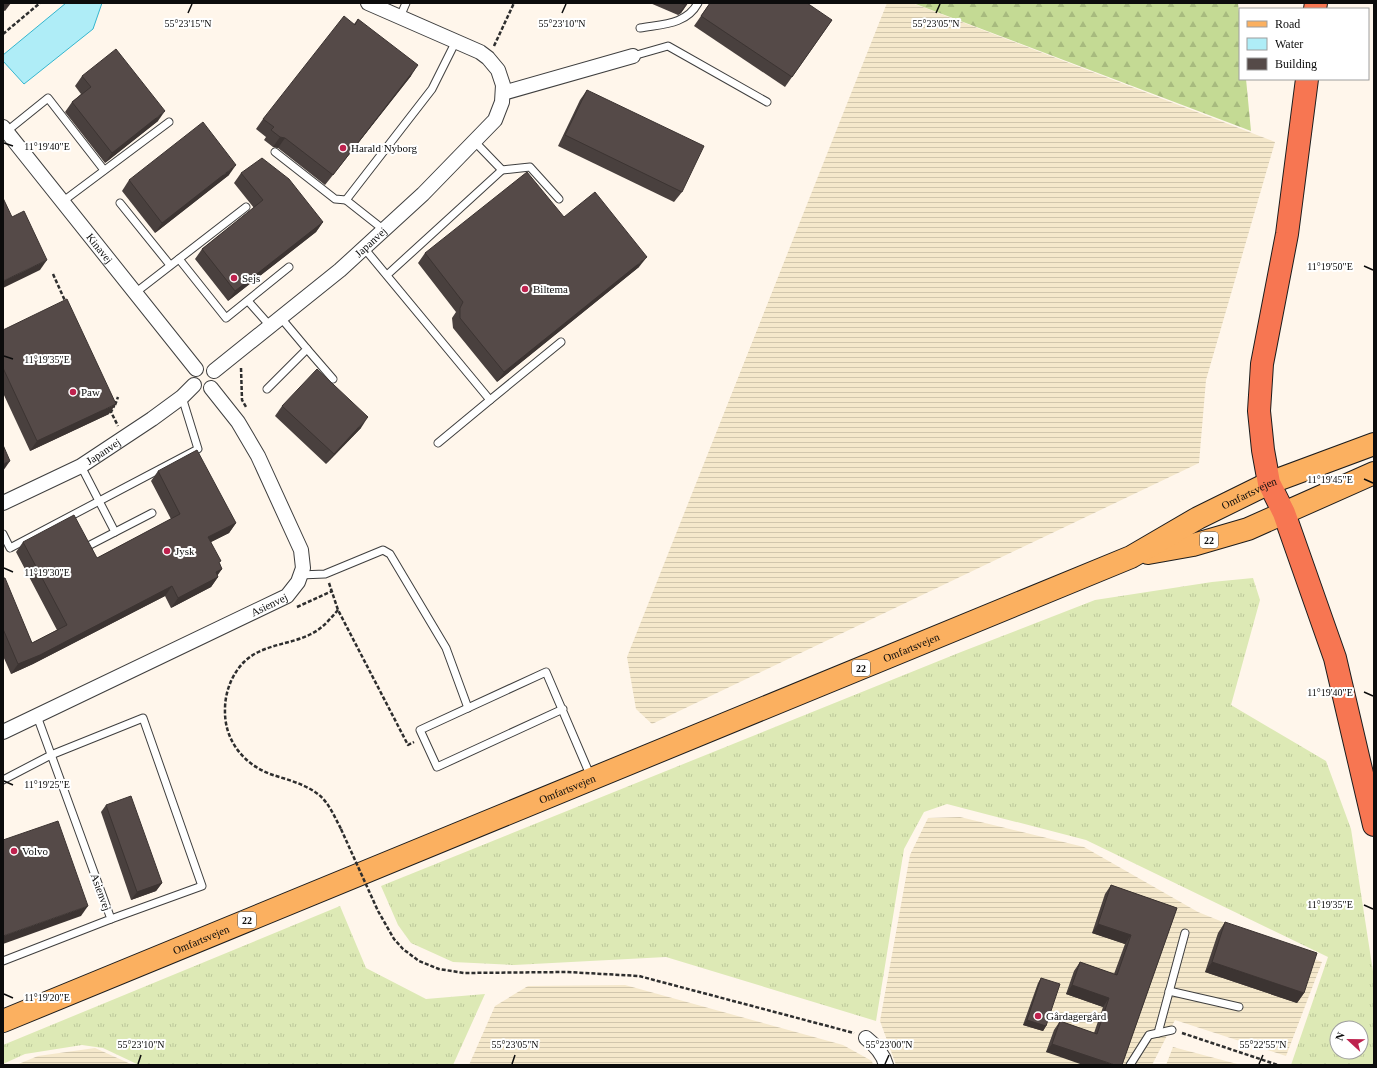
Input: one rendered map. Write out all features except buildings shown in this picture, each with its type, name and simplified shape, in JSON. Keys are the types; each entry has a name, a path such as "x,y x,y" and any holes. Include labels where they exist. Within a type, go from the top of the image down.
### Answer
{"highway":[{"path":"1307,80 1287,234 1262,364 1259,411 1263,450 1269,483 1284,513 1335,658 1374,825"}],"main road":[{"name":"Omfartsvejen","path":"3,1021 1131,557 1198,518 1269,483 1374,444"},
{"path":"1284,513 1294,492 1306,484 1355,460 1374,448"},
{"name":"Omfartsvejen","path":"1131,557 1193,545 1248,529 1374,473"}],"street":[{"name":"Japanvej","path":"214,371 276,322 364,248 423,194 495,120 502,102 503,85 498,70 488,58 480,52 456,41 368,3"},
{"path":"503,93 633,56"},
{"name":"Kinavej","path":"5,129 196,369"},
{"path":"205,366 214,371 216,380 211,388 202,390 194,386 192,377 196,369 205,366"},
{"name":"Japanvej","path":"3,503 81,466 182,397 194,386"},
{"name":"Asienvej","path":"3,732 287,596 298,582 303,568 301,550 258,456 238,422 211,388"},
{"path":"866,1038 875,1045 884,1058 886,1065"}],"lane":[{"path":"400,17 406,3"},
{"path":"640,28 679,22 693,12 698,3"},
{"path":"346,200 432,89 456,41"},
{"path":"633,56 668,46 767,102"},
{"path":"5,129 48,98 104,170"},
{"path":"62,202 169,122"},
{"path":"474,141 502,170"},
{"path":"275,152 335,199 346,200 384,230"},
{"path":"387,275 502,170 530,167 559,199"},
{"path":"120,203 170,265"},
{"path":"135,293 246,206"},
{"path":"364,248 490,400"},
{"path":"179,259 226,318 289,267"},
{"path":"248,301 276,322 307,350 333,379"},
{"path":"438,443 561,342"},
{"path":"267,389 307,350"},
{"path":"3,534 10,548 198,449 182,397"},
{"path":"81,466 116,532"},
{"path":"90,545 152,512"},
{"path":"300,575 325,574 384,550 390,554 446,648 468,708"},
{"path":"563,709 437,767 420,730 546,672 563,709 592,779"},
{"name":"Asienvej","path":"3,961 111,919 37,716"},
{"path":"3,780 51,755 142,718 202,886 111,919"},
{"path":"1158,1033 1184,933"},
{"path":"1169,991 1239,1007"},
{"path":"1130,1065 1149,1035 1172,1030"}],"path":[{"path":"3,34 40,3"},
{"path":"488,58 514,3"},
{"path":"53,274 67,306"},
{"path":"118,397 111,412 124,437"},
{"path":"111,399 114,406"},
{"path":"424,737 408,745 338,610 324,625 311,634 261,650 244,661 233,677 225,698 224,720 230,739 238,753 268,773 316,792 329,806 378,911 394,939 419,961 439,969 464,973 567,972 639,976 852,1032 866,1038"},
{"path":"1172,1030 1278,1065"}],"shaded area":[{"path":"887,3 912,3 1275,142 1206,380 1199,463 652,724 636,709 627,657"},
{"name":"Gårdagergård","path":"960,817 1084,847 1198,912 1322,962 1286,1056 1175,1020 1152,1065 896,1065 880,1021 910,855 928,818"},
{"path":"625,985 843,1045 872,1061 873,1065 469,1065 495,1006 528,986"},
{"path":"1173,1047 1241,1065 1166,1065"},
{"path":"95,1048 133,1065 16,1065 38,1056"}],"green space":[{"path":"913,3 1238,3 1239,80 1246,80 1251,131"},
{"path":"1253,578 1260,600 1231,705 1326,761 1351,829 1374,978 1374,1065 1291,1065 1328,957 1086,840 947,804 924,812 904,849 876,1021 666,957 514,965 453,962 411,943 398,925 381,886 961,652 1095,600 1212,582"},
{"path":"340,906 366,968 426,999 485,994 453,1065 139,1065 103,1048 82,1045 25,1054 3,1064 3,1045"}],"water":[{"path":"66,3 102,3 93,29 24,84 3,61 3,55"}],"place":[{"name":"Harald Nyborg","path":"343,148"},
{"name":"Sejs","path":"234,278"},
{"name":"Biltema","path":"525,289"},
{"name":"Paw","path":"73,392"},
{"name":"Jysk","path":"167,551"},
{"name":"Volvo","path":"14,851"},
{"name":"Gårdagergård","path":"1038,1016"}]}
